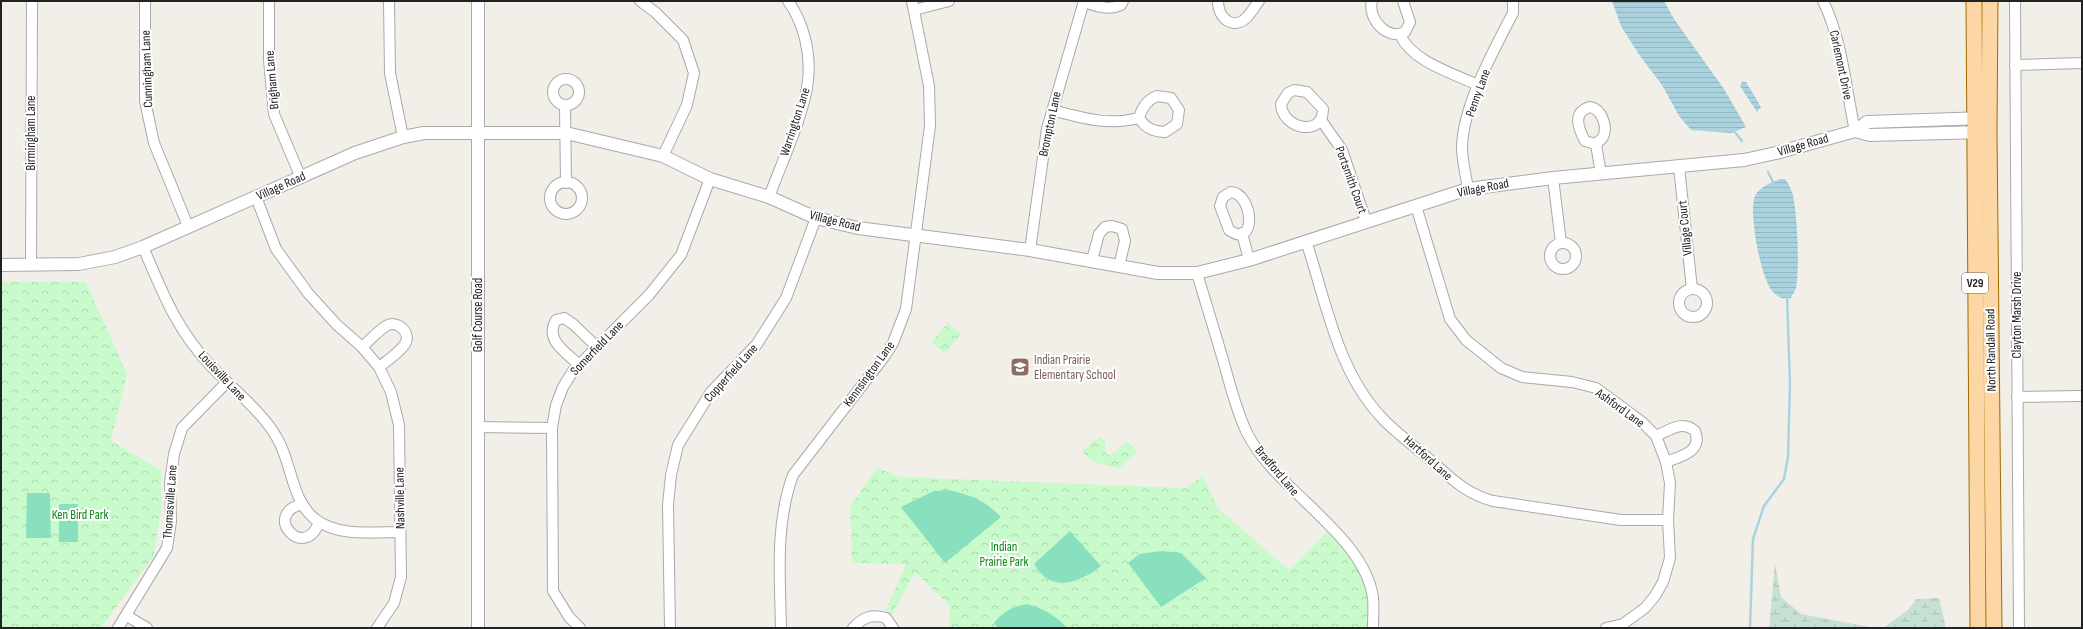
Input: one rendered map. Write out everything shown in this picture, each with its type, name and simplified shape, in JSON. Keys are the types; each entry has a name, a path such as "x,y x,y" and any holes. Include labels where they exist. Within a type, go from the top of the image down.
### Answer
{"main road":[{"name":"North Randall Road","path":"1974,1 1982,125 1994,628"},
{"name":"North Randall Road","path":"1978,628 1982,125 1990,1"}],"street":[{"name":"Birmingham Lane","path":"30,265 32,1"},
{"name":"Cunningham Lane","path":"145,1 145,101 154,143 188,226"},
{"name":"Brigham Lane","path":"269,1 269,60 274,114 300,178"},
{"path":"390,1 390,73 403,137"},
{"name":"Golf Course Road","path":"478,1 478,628"},
{"path":"640,1 655,12 683,40 694,72 688,105 663,156"},
{"name":"Warrington Lane","path":"769,197 796,123 808,80 808,52 802,30 788,1"},
{"name":"Kennsington Lane","path":"781,628 781,522 787,491 793,475 804,458 872,375 893,343 906,309 917,235 930,126 929,86 913,6 949,1"},
{"name":"Brompton Lane","path":"1030,250 1047,129 1084,2 1105,8 1114,8 1121,5 1122,1"},
{"path":"1218,1 1219,14 1223,19 1234,22 1246,18 1259,1"},
{"path":"1372,1 1370,7 1374,20 1389,34 1400,35 1405,32 1410,22 1403,1"},
{"name":"Penny Lane","path":"1468,189 1462,156 1464,132 1478,85 1514,14 1513,1"},
{"name":"Carlemont Drive","path":"1823,1 1829,14 1835,35 1854,131"},
{"name":"Clayton Marsh Drive","path":"2015,1 2019,628"},
{"path":"1400,35 1404,43 1420,58 1478,85"},
{"path":"2015,65 2082,63"},
{"path":"565,105 566,182"},
{"path":"1052,110 1098,122 1123,122 1139,118"},
{"name":"Portsmith Court","path":"1321,120 1342,150 1366,221"},
{"name":"Village Road","path":"1,265 79,264 96,261 144,247 188,226 355,153 403,137 424,133 566,133 663,156 710,178 769,197 816,218 858,228 1030,250 1158,273 1197,273 1249,260 1468,189 1553,178 1751,159 1854,131 1867,122 1982,125"},
{"path":"1596,144 1601,174"},
{"name":"Village Court","path":"1679,167 1692,289"},
{"name":"Somerfield Lane","path":"580,628 569,617 553,591 552,428 556,405 563,387 579,365 649,294 681,255 710,178"},
{"path":"1553,178 1561,243"},
{"name":"Nashville Lane","path":"256,197 276,249 308,293 336,324 362,347 379,367 391,392 399,425 401,577 394,603 379,627"},
{"name":"Ashford Lane","path":"1416,206 1450,319 1466,340 1501,368 1522,377 1572,382 1596,388 1642,422 1656,436 1666,462 1670,483 1668,520 1670,558 1663,582 1645,608 1623,624 1606,628"},
{"name":"Copperfield Lane","path":"670,628 668,505 671,474 678,445 711,392 757,344 786,298 816,218"},
{"path":"1092,260 1099,234 1105,227 1118,227 1122,229 1125,241 1119,266"},
{"path":"1242,233 1249,260"},
{"name":"Hartford Lane","path":"1306,241 1342,354 1360,390 1382,418 1458,485 1480,497 1493,501 1621,520 1668,520"},
{"name":"Louisville Lane","path":"144,247 171,312 180,328 210,365 277,437 284,451 302,504 309,514 319,522 339,530 400,532"},
{"name":"Bradford Lane","path":"1197,273 1235,400 1247,433 1272,468 1347,544 1363,568 1373,597 1373,628"},
{"path":"579,365 553,340 551,333 556,320 564,318 573,324 597,347"},
{"path":"362,347 387,325 393,324 401,326 406,333 406,342 401,349 379,367"},
{"name":"Thomasville Lane","path":"118,628 127,616 167,548 171,521 170,482 174,454 182,428 227,382"},
{"path":"2017,397 2082,396"},
{"path":"1656,436 1682,425 1689,426 1695,432 1697,444 1693,450 1666,462"},
{"path":"478,427 552,428"},
{"path":"302,504 293,506 287,512 285,521 287,530 293,536 302,538 310,536 317,528 319,522"},
{"path":"127,616 147,628"},
{"path":"853,628 861,620 873,616 886,618 892,628"}],"green space":[{"name":"Ken Bird Park","path":"1,282 86,282 127,374 111,441 161,470 161,511 153,557 101,628 1,628"},
{"path":"948,323 961,334 945,354 931,342"},
{"path":"1101,437 1105,441 1105,452 1108,455 1111,455 1127,441 1138,452 1119,469 1092,461 1082,452 1092,442"},
{"name":"Indian Prairie Park","path":"877,468 900,477 1185,488 1203,476 1218,508 1289,570 1327,532 1347,553 1362,579 1367,597 1368,628 949,628 950,606 915,572 892,615 885,611 906,564 852,563 850,506"},
{"path":"948,490 964,494 983,502 1001,517 945,563 901,507 934,491"},
{"path":"27,493 50,493 51,538 26,538"},
{"path":"59,504 78,504 78,542 59,542"},
{"path":"1070,531 1101,566 1075,581 1066,583 1057,582 1049,579 1041,573 1034,564"},
{"path":"1162,551 1181,553 1206,578 1161,607 1128,563 1140,554"},
{"path":"1775,564 1781,597 1801,614 1875,628 1769,628"},
{"path":"1939,598 1946,628 1883,628 1908,610 1916,599"},
{"path":"1027,604 1049,613 1067,628 998,628 994,623 1001,615 1009,610"}],"water":[{"path":"1612,1 1664,1 1674,19 1724,89 1746,127 1731,133 1691,130 1679,116 1662,85 1640,56 1621,26"},
{"path":"1742,82 1746,82 1761,107 1757,112 1740,86"},
{"path":"1780,179 1785,179 1792,193 1797,228 1797,280 1796,289 1791,298 1782,298 1778,296 1769,287 1760,262 1753,216 1753,204 1757,193 1766,185"}],"waterway":[{"path":"1733,130 1742,141"},
{"path":"1768,172 1774,184"},
{"path":"1750,628 1753,539 1764,506 1784,479 1788,457 1790,384 1787,296"}],"place":[{"name":"Indian Prairie Elementary School","path":"1020,367"}]}
